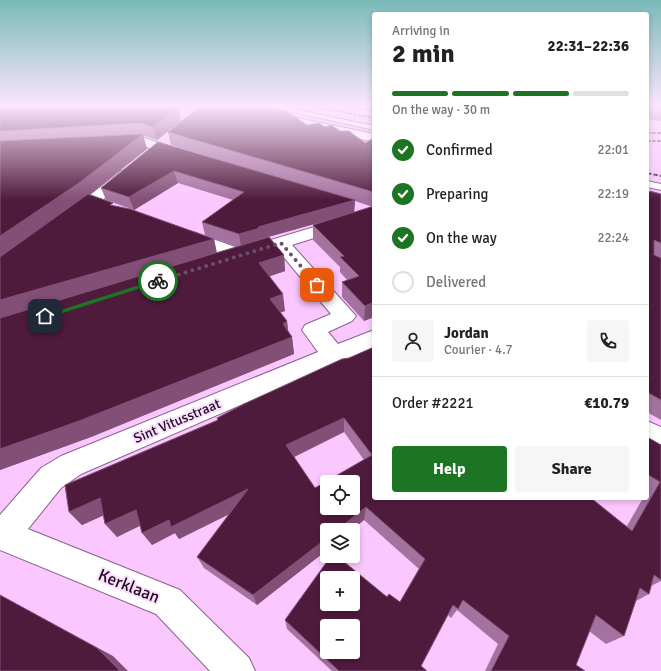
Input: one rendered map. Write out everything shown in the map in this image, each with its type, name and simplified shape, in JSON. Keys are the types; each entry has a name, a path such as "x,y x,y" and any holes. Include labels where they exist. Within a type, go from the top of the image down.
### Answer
{"street":[{"path":"147,157 165,142"},
{"path":"99,144 165,142 196,160"},
{"path":"61,225 99,205 135,167"},
{"path":"649,198 661,201"},
{"path":"352,205 372,213"},
{"path":"210,265 372,215"},
{"path":"173,231 240,255"},
{"path":"281,243 345,316 313,330 334,355"},
{"name":"Sint Vitusstraat","path":"1,535 51,478 66,468 372,339"},
{"path":"649,434 661,441"},
{"name":"Kerklaan","path":"1,535 168,602 236,671"}],"lane":[{"path":"649,184 661,187"}],"building":[{"path":"75,137 139,137 79,183 0,236 0,141"},
{"path":"186,137 357,137 365,143 372,139 372,191"},
{"path":"158,142 355,200 258,227 260,228 239,234 202,222 244,192 174,171 129,197 101,188"},
{"path":"649,192 661,194 661,243 654,240 654,255 661,258 661,400 649,393"},
{"path":"88,194 113,203 110,205 130,209 214,239 0,300 0,257"},
{"path":"372,207 372,303 365,306 342,282 359,276 340,257 344,256 313,225"},
{"path":"269,237 284,255 259,263 283,294 270,299 287,321 283,324 292,337 79,421 0,449 0,318"},
{"path":"372,348 372,455 344,418 286,445 315,488 320,485 320,515 356,515 346,523 320,523 320,543 253,595 197,557 248,489 171,527 169,520 142,533 136,510 105,524 100,498 69,512 65,485 218,420 217,418 342,359 349,358"},
{"path":"649,438 661,445 661,580 654,575 649,594 640,588 624,636 596,615 576,665 585,671 491,671 509,636 463,600 458,609 453,605 421,666 427,671 339,671 326,659 360,659 360,619 320,619 320,653 285,620 320,571 320,611 360,611 360,575 387,597 389,594 400,602 425,559 366,507 360,512 360,475 337,475 372,455 372,500 593,500 632,531 660,482 649,475"},
{"path":"326,563 346,563 355,571 320,571"},
{"path":"0,595 97,648 120,671 0,671"}],"railway":[{"path":"649,141 661,141"},
{"path":"649,173 661,176"}],"way so far":[{"path":"158,281 281,243 317,285"}],"route":[{"path":"45,316 158,281"}]}
